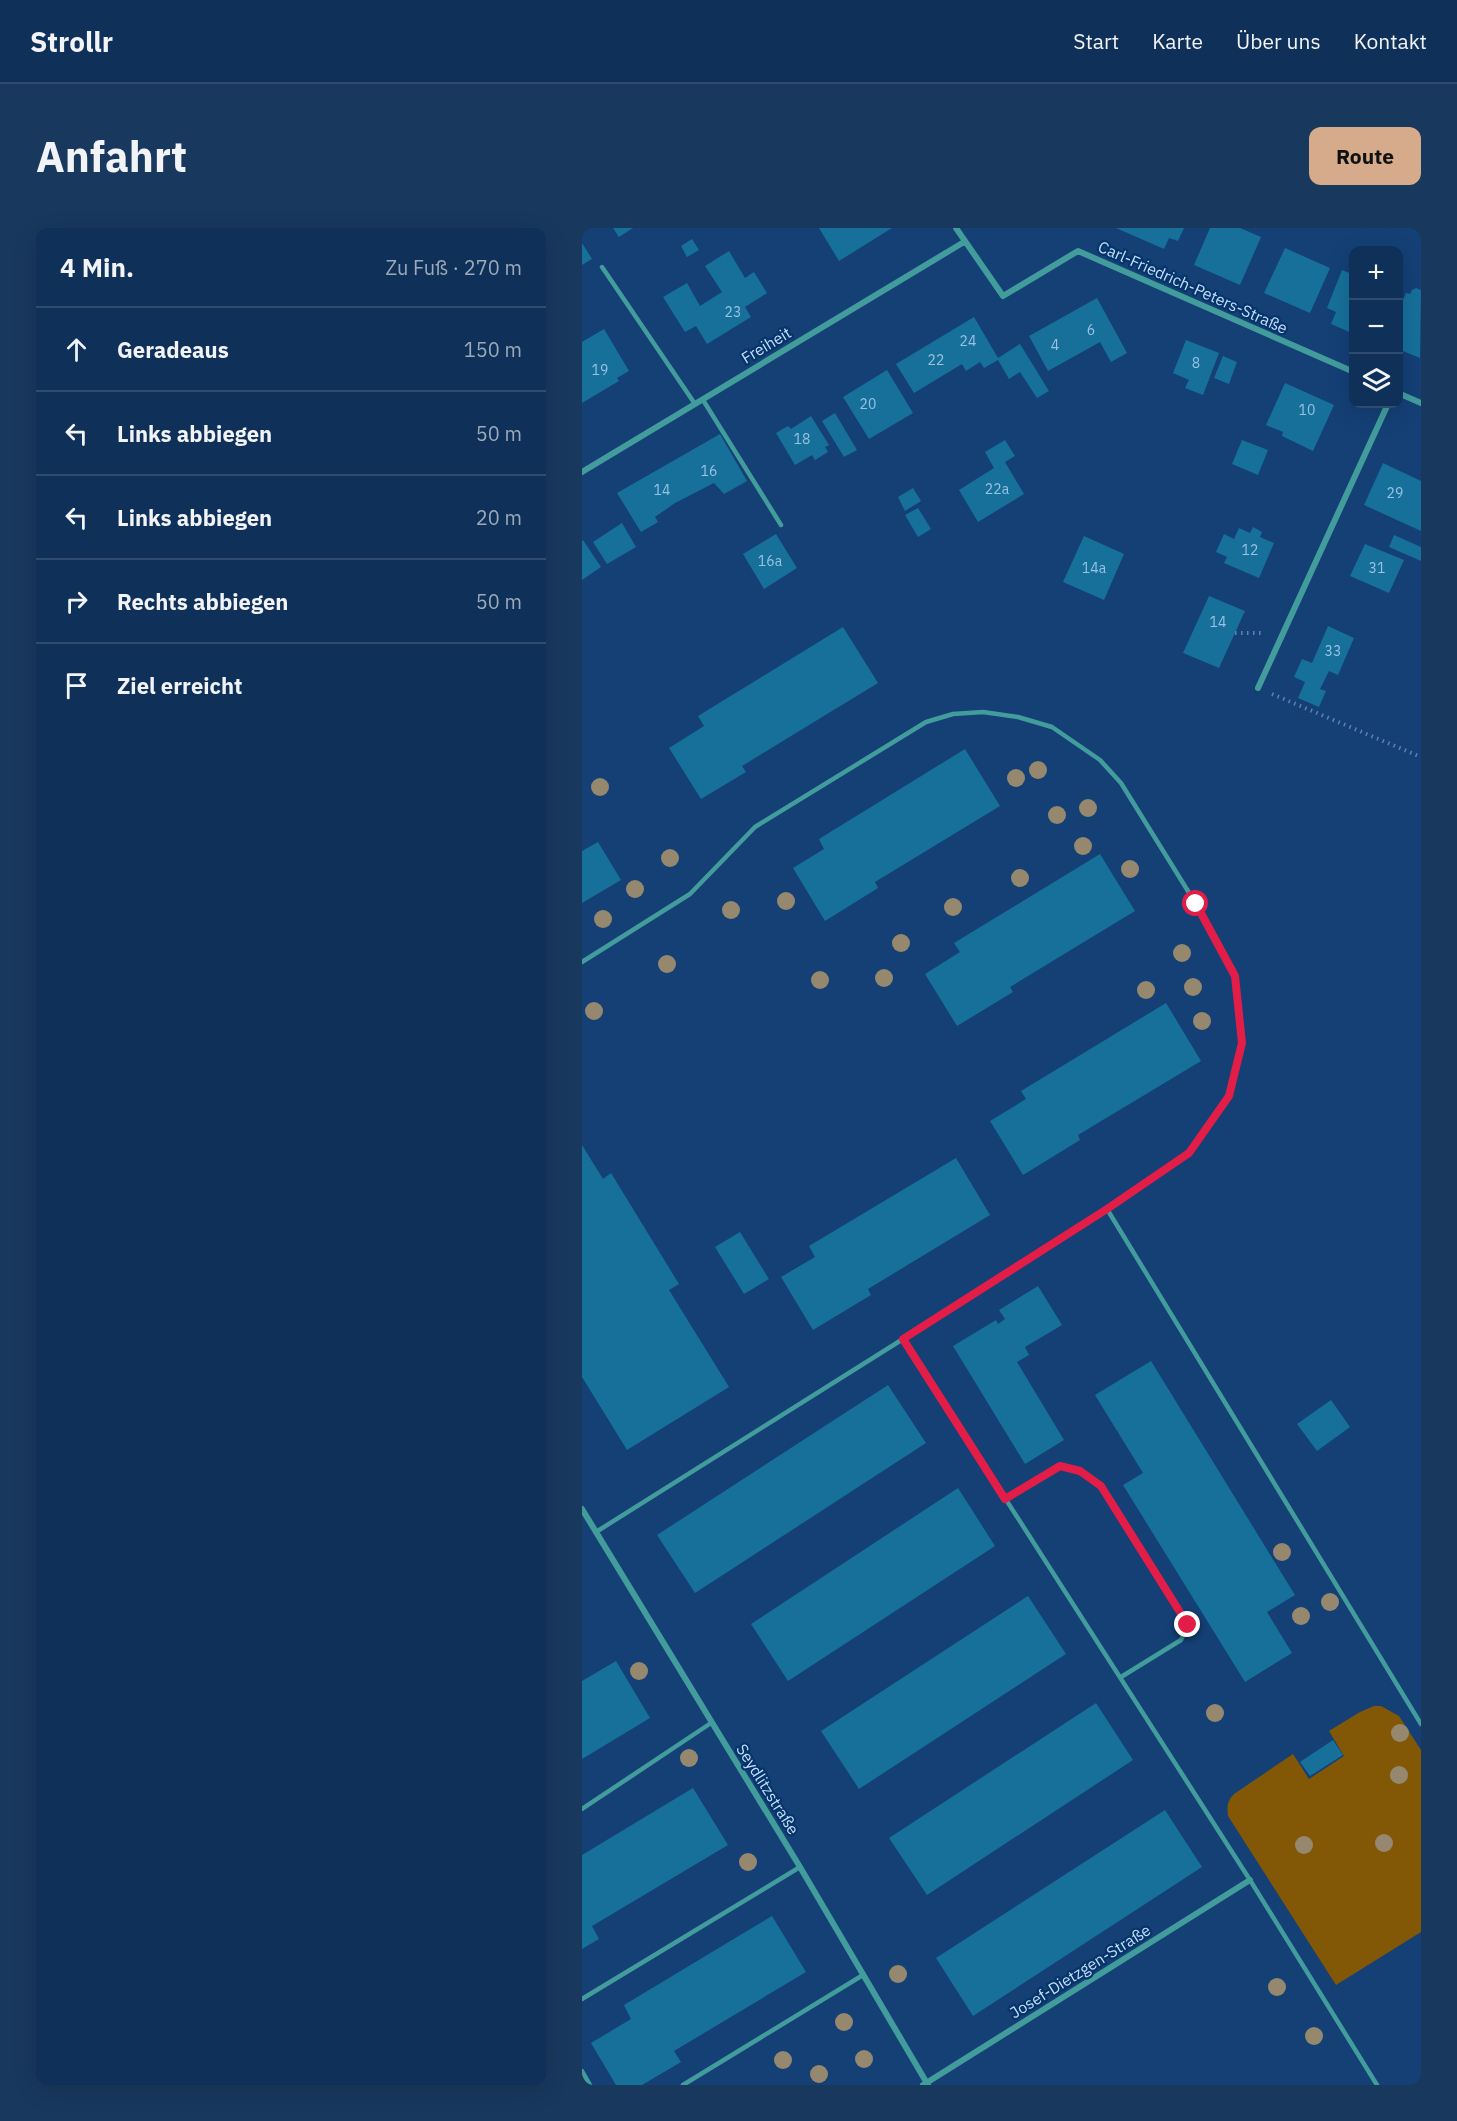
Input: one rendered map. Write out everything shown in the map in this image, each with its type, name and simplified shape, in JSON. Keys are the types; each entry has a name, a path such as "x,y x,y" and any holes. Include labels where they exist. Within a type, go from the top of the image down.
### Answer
{"street":[{"name":"Carl-Friedrich-Peters-Straße","path":"956,228 1003,296 1078,251 1349,370"},
{"name":"Freiheit","path":"582,472 964,242"},
{"path":"1403,395 1421,403"},
{"path":"1258,688 1386,408"},
{"name":"Seydlitzstraße","path":"582,1509 800,1867 926,2084"},
{"name":"Josef-Dietzgen-Straße","path":"926,2084 1250,1880"}],"lane":[{"path":"602,267 695,404"},
{"path":"703,400 781,525"},
{"path":"582,962 690,894 754,827 926,722 953,714 982,712 1017,717 1053,728 1100,760 1121,783 1196,904 1235,976 1242,1043 1229,1096 1189,1153 1107,1209 596,1532"},
{"path":"1107,1209 1421,1724"},
{"path":"903,1339 1250,1880 1377,2085"},
{"path":"1005,1499 1060,1466 1080,1471 1101,1486 1188,1625 1181,1640 1121,1677"},
{"path":"582,1809 711,1723"},
{"path":"582,1999 800,1867"},
{"path":"683,2085 863,1975"},
{"path":"582,2071 590,2085"}],"path":[{"path":"1234,633 1283,634"},
{"path":"1258,688 1421,756"}],"shaded area":[{"path":"1374,1706 1381,1706 1399,1716 1421,1750 1421,1932 1336,1985 1228,1816 1228,1807 1234,1794 1293,1754 1309,1779 1344,1756 1329,1731"}],"building":[{"path":"613,228 633,228 619,237"},
{"path":"819,228 892,228 839,261"},
{"path":"1116,228 1184,228 1178,241 1169,238 1164,249"},
{"path":"1210,228 1240,228 1261,237 1240,285 1194,265"},
{"path":"692,239 699,250 687,257 681,246"},
{"path":"582,243 592,259 582,265"},
{"path":"1285,248 1330,268 1310,313 1264,293"},
{"path":"729,251 745,278 754,272 767,293 745,307 751,317 707,344 696,326 685,332 663,297 687,283 700,306 722,292 705,266"},
{"path":"1342,270 1349,273 1349,332 1331,324 1336,312 1327,308"},
{"path":"1416,288 1421,290 1420,358 1403,351 1403,300 1406,293 1410,294"},
{"path":"1097,298 1127,353 1111,362 1100,342 1048,371 1029,336"},
{"path":"974,317 998,358 1020,344 1049,391 1037,398 1020,372 1009,379 998,360 984,368 980,362 966,371 962,364 914,393 896,364"},
{"path":"604,329 629,371 617,378 619,381 582,403 582,342"},
{"path":"1186,340 1219,353 1203,395 1185,388 1189,380 1173,373"},
{"path":"1223,356 1237,362 1229,384 1214,378"},
{"path":"887,370 913,413 869,439 843,397"},
{"path":"1285,383 1334,405 1313,451 1282,436 1283,432 1266,425"},
{"path":"835,413 857,450 844,457 822,421"},
{"path":"811,416 829,445 825,447 828,452 815,460 812,455 795,465 776,433 788,426 791,429"},
{"path":"720,434 747,481 724,494 714,483 675,503 655,517 658,522 641,532 617,493"},
{"path":"1005,440 1015,456 1005,462 1024,494 978,522 959,490 994,468 985,452"},
{"path":"1242,440 1268,450 1258,475 1232,464"},
{"path":"1383,463 1421,481 1421,531 1364,505"},
{"path":"913,488 921,501 905,511 898,497"},
{"path":"918,508 931,529 918,537 905,515"},
{"path":"622,523 636,547 607,564 593,542"},
{"path":"1253,527 1262,532 1260,537 1274,543 1259,578 1224,563 1227,557 1216,552 1224,534 1234,539 1239,528 1250,533"},
{"path":"776,534 797,568 764,589 743,554"},
{"path":"1394,535 1421,547 1421,561 1389,547"},
{"path":"1084,536 1124,554 1104,600 1063,582"},
{"path":"582,541 601,567 582,580"},
{"path":"1365,544 1404,560 1389,593 1350,576"},
{"path":"1209,596 1245,611 1219,668 1183,653"},
{"path":"1328,626 1354,638 1338,675 1329,671 1320,689 1326,691 1319,707 1298,698 1305,682 1294,677 1302,659 1312,663"},
{"path":"843,627 878,683 742,766 746,772 701,799 669,748 704,726 698,716"},
{"path":"965,749 1000,806 875,882 878,888 825,921 793,868 824,849 819,839"},
{"path":"598,842 621,880 582,903 582,851"},
{"path":"1100,854 1135,911 1010,987 1013,992 957,1026 925,974 960,952 954,943"},
{"path":"1166,1003 1201,1061 1078,1135 1080,1140 1023,1175 990,1121 1026,1099 1021,1091"},
{"path":"582,1145 603,1179 611,1173 679,1284 669,1290 729,1387 627,1450 582,1377"},
{"path":"956,1158 990,1215 868,1289 871,1295 813,1330 781,1277 815,1257 809,1246"},
{"path":"740,1232 769,1279 744,1294 715,1247"},
{"path":"1038,1286 1062,1325 1025,1347 1029,1355 1017,1362 1064,1440 1025,1464 953,1346 996,1320 998,1324 1005,1319 999,1310"},
{"path":"1151,1361 1295,1595 1267,1612 1292,1653 1245,1682 1123,1485 1143,1473 1095,1395"},
{"path":"888,1385 926,1443 695,1593 657,1535"},
{"path":"1331,1400 1350,1427 1317,1451 1297,1424"},
{"path":"958,1488 995,1546 788,1681 751,1624"},
{"path":"1028,1596 1066,1654 859,1789 821,1731"},
{"path":"616,1661 650,1718 582,1759 582,1681"},
{"path":"1096,1703 1133,1760 927,1895 889,1838"},
{"path":"1333,1740 1343,1755 1310,1776 1300,1762"},
{"path":"693,1788 728,1845 592,1926 599,1939 582,1949 582,1855"},
{"path":"1165,1810 1202,1867 973,2016 936,1958"},
{"path":"772,1916 806,1972 674,2051 681,2062 642,2085 616,2085 591,2043 631,2019 624,2005"}],"route":[{"path":"1188,1625 1101,1486 1080,1471 1060,1466 1005,1499 903,1339 1107,1209 1189,1153 1229,1096 1242,1043 1235,976 1196,904"}]}
